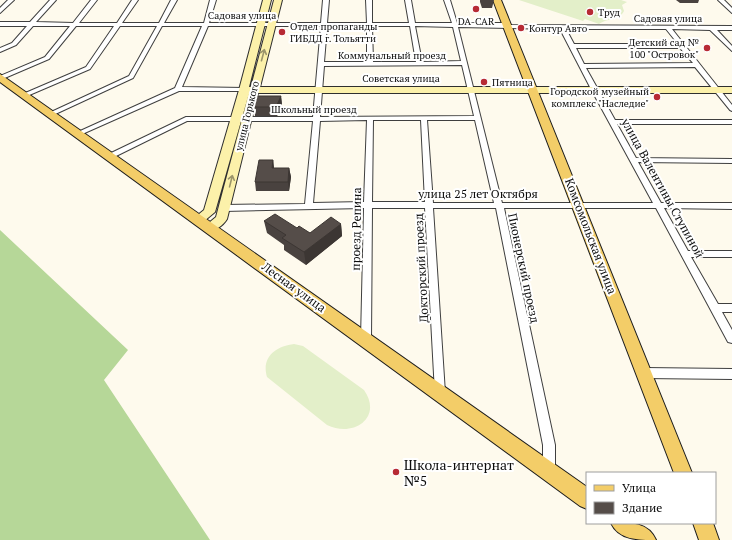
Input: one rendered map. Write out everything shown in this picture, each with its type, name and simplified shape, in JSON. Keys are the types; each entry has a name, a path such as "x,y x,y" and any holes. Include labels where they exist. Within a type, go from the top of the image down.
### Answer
{"main road":[{"name":"улица Горького","path":"204,223 221,219 247,119 249,90 267,0"},
{"name":"улица Горького","path":"204,223 209,212 236,118 249,90 272,24 278,0"},
{"name":"Комсомольская улица","path":"497,0 579,204 683,472"},
{"name":"Лесная улица","path":"0,77 111,155 586,498"},
{"name":"Советская улица","path":"249,90 732,90"},
{"path":"622,524 646,540"},
{"path":"703,524 709,540"}],"street":[{"path":"0,11 11,0"},
{"path":"0,50 14,44 53,0"},
{"path":"0,77 47,58 94,0"},
{"path":"25,95 88,68 135,0"},
{"path":"51,114 131,77 174,0"},
{"path":"178,89 206,24 213,0"},
{"path":"309,207 326,0"},
{"path":"369,0 370,64"},
{"path":"408,0 419,64"},
{"name":"Пионерский проезд","path":"448,0 499,205 549,445 549,472"},
{"path":"721,0 732,11"},
{"name":"Садовая улица","path":"0,24 455,24 562,27 732,28"},
{"name":"улица Валентины Ступиной","path":"562,27 594,89 732,339"},
{"path":"667,27 732,109"},
{"path":"711,28 732,49"},
{"path":"572,46 682,46"},
{"name":"Коммунальный проезд","path":"321,64 464,64"},
{"path":"582,66 697,65"},
{"name":"Советская улица","path":"80,133 178,89 249,90"},
{"name":"Школьный проезд","path":"111,155 186,119 478,118"},
{"name":"проезд Репина","path":"366,339 370,119"},
{"name":"Докторский проезд","path":"424,119 440,393"},
{"path":"613,122 732,122"},
{"path":"633,160 732,161"},
{"name":"улица 25 лет Октября","path":"224,208 369,205 579,204 732,206"},
{"path":"685,254 732,254"},
{"path":"715,308 732,308"},
{"path":"644,373 732,374"}],"green space":[{"name":"Труд","path":"519,0 621,0 627,2 622,5 624,11 622,14 616,18 599,24 585,19 583,21"},
{"path":"0,230 128,350 104,380 210,540 0,540"},
{"path":"294,344 303,346 364,390 369,400 370,409 368,416 363,422 356,427 347,429 327,425 267,377 266,364 268,358 281,347"}],"building":[{"path":"257,96 281,96 276,107 254,107"},
{"path":"259,160 273,160 272,168 289,168 288,182 255,182"},
{"path":"275,214 297,228 299,226 310,233 331,217 341,224 304,252 282,238 286,235 264,221"}],"place":[{"name":"DA-CAR","path":"476,9"},
{"name":"Труд","path":"590,12"},
{"name":"Контур Авто","path":"521,28"},
{"name":"Отдел пропаганды ГИБДД г. Тольятти","path":"282,32"},
{"name":"Детский сад № 100 \"Островок\"","path":"707,48"},
{"name":"Пятница","path":"484,82"},
{"name":"Городской музейный комплекс \"Наследие\"","path":"657,97"},
{"name":"Школа-интернат №5","path":"396,472"}]}
